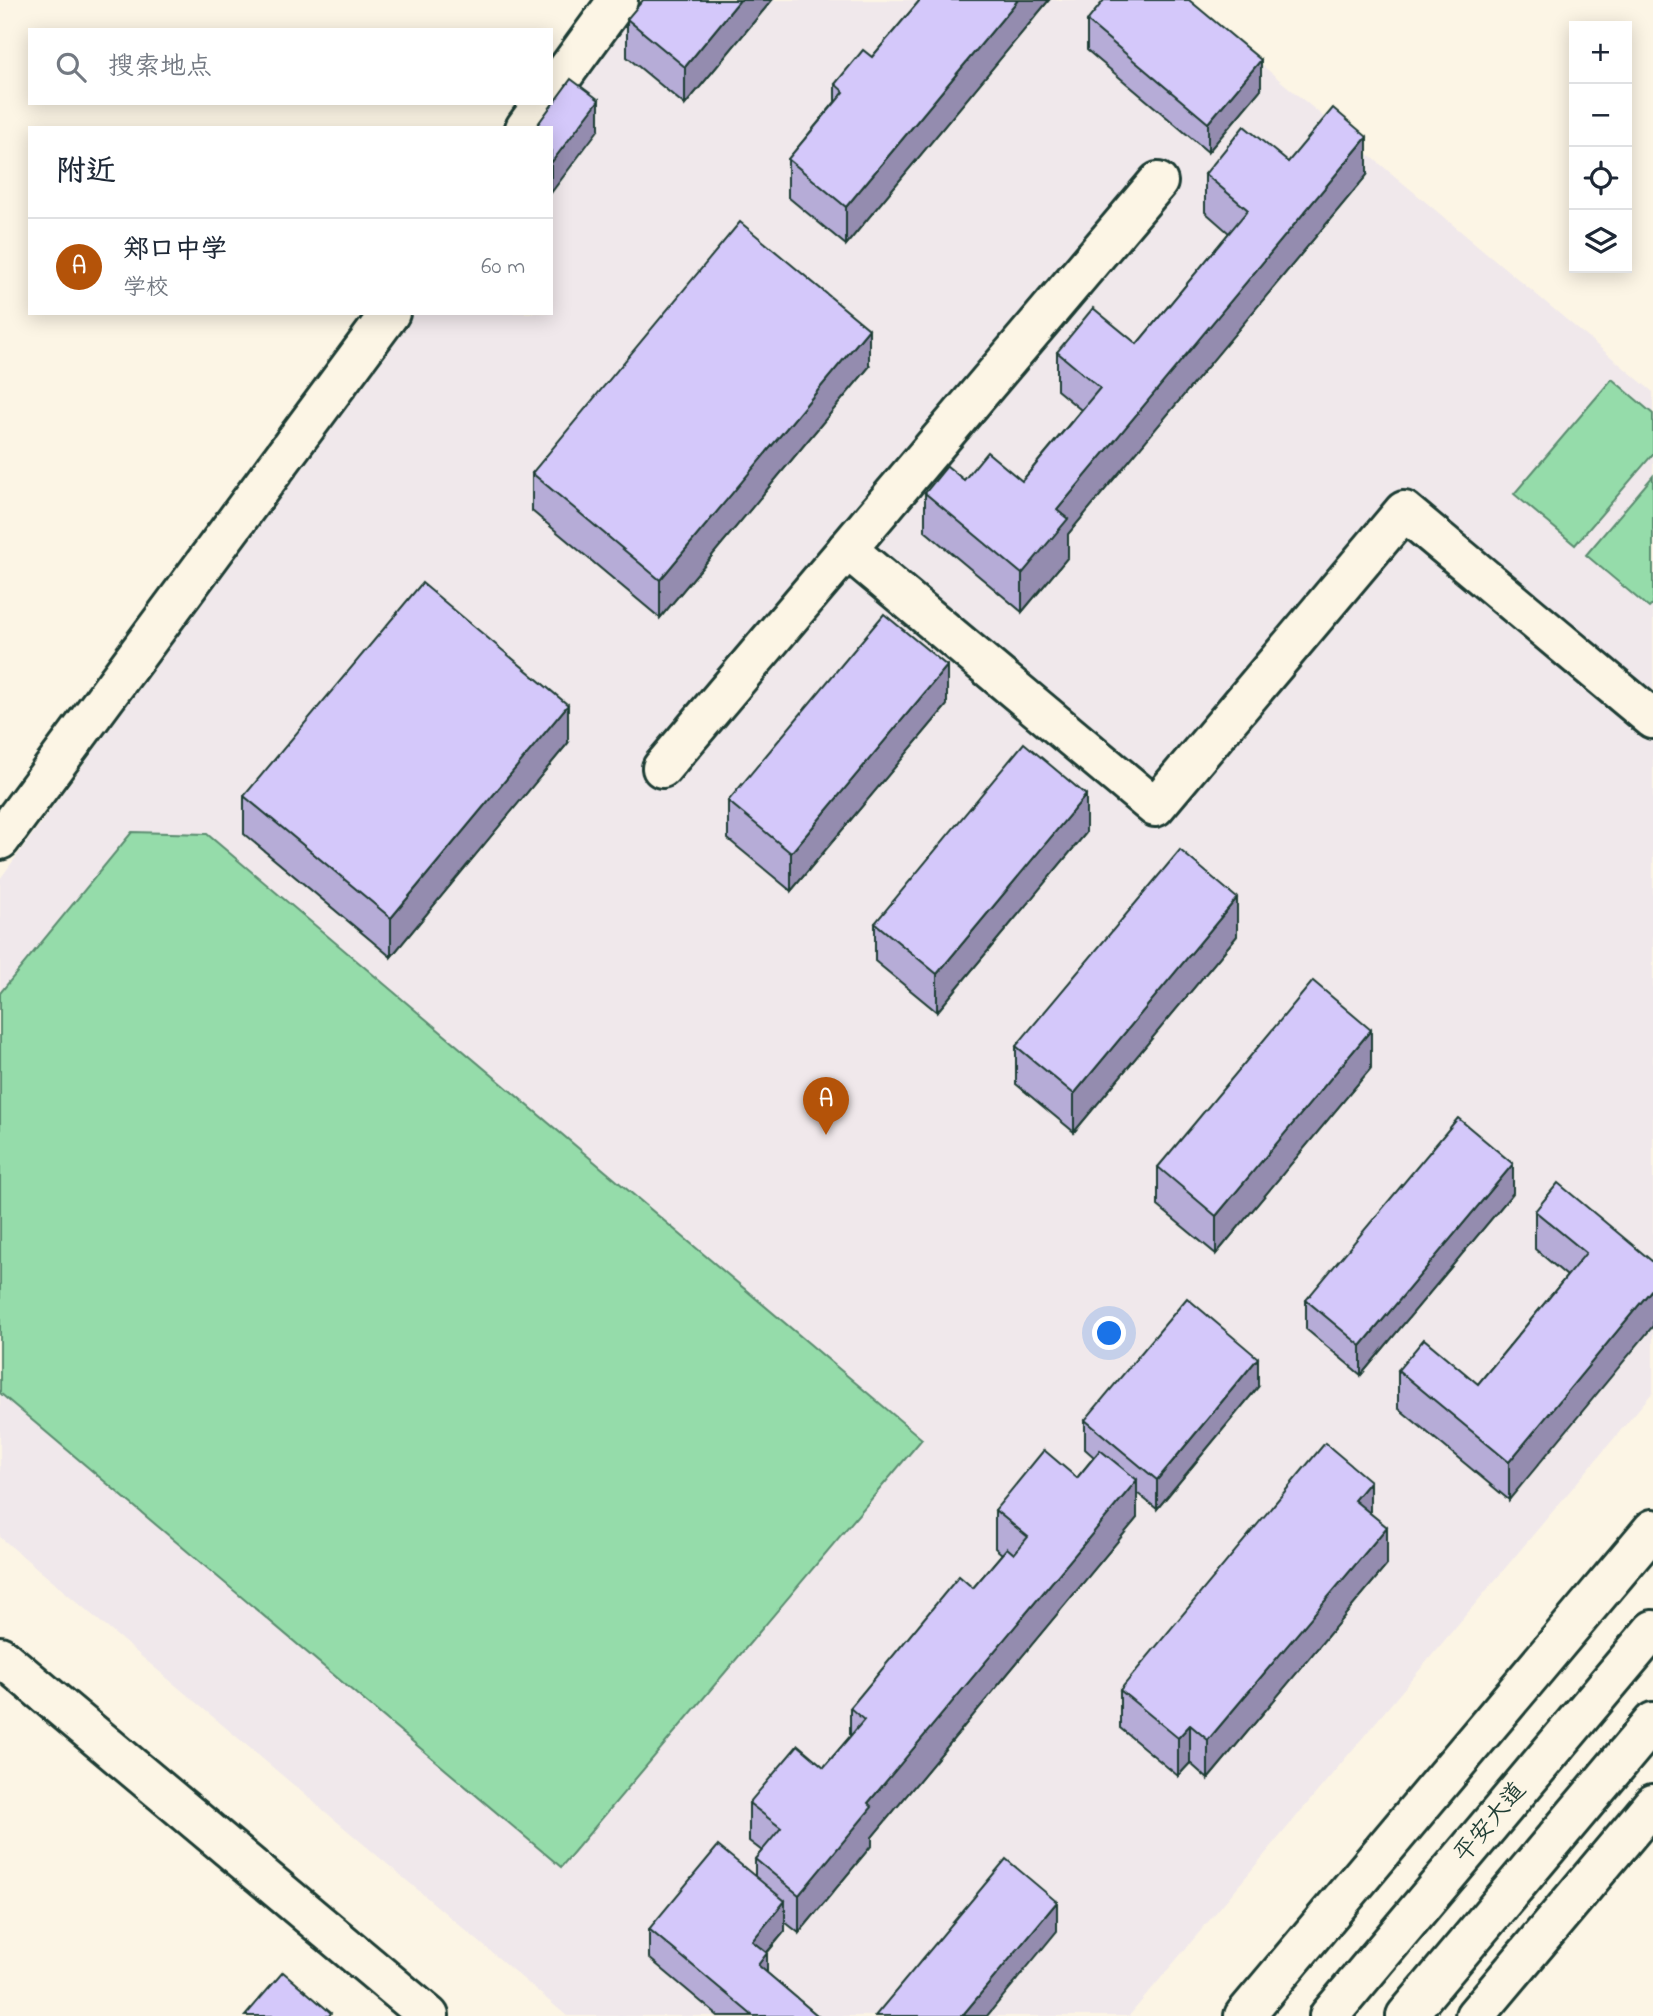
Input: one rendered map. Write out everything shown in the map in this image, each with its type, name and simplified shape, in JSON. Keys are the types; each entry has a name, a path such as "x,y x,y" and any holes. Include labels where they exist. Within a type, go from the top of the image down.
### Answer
{"street":[{"path":"553,89 618,0"},
{"path":"526,126 542,105"},
{"path":"662,768 1158,182"},
{"path":"0,840 389,315"},
{"path":"848,549 1155,807 1404,511 1653,719"},
{"path":"1244,2016 1653,1529"},
{"name":"平安大道","path":"1329,2016 1653,1630"},
{"path":"0,1656 429,2016"},
{"path":"1406,2016 1653,1722"},
{"path":"1475,2016 1653,1804"}],"shaded area":[{"path":"642,0 1184,0 1653,392 1653,1392 1129,2016 567,2016 0,1537 0,879 412,315 553,315 553,126 549,126"}],"green space":[{"path":"1612,379 1653,414 1653,454 1575,545 1514,494"},
{"path":"1653,476 1653,604 1649,608 1586,555"},
{"path":"132,832 207,834 922,1439 561,1867 0,1393 0,993"}],"building":[{"path":"643,0 740,0 685,67 627,19"},
{"path":"920,0 1018,0 846,207 788,159 844,92 835,84 863,50 872,57"},
{"path":"1104,0 1189,0 1261,60 1208,123 1087,21"},
{"path":"571,79 599,100 553,160 553,126 536,126"},
{"path":"1333,108 1367,137 1057,510 1068,519 1022,574 925,493 947,466 964,480 987,452 1022,481 1100,388 1057,352 1093,308 1137,344 1248,210 1205,174 1244,126 1288,162"},
{"path":"740,222 869,329 660,580 532,473"},
{"path":"422,583 568,705 391,918 244,796"},
{"path":"884,614 947,666 791,853 728,801"},
{"path":"1024,743 1086,795 937,974 875,923"},
{"path":"1180,850 1237,898 1074,1094 1016,1046"},
{"path":"1313,981 1371,1030 1216,1216 1158,1167"},
{"path":"1458,1118 1513,1164 1361,1346 1306,1300"},
{"path":"1558,1183 1653,1262 1653,1288 1509,1462 1398,1370 1424,1339 1478,1384 1586,1253 1535,1211"},
{"path":"1187,1298 1258,1358 1157,1480 1085,1420"},
{"path":"1325,1443 1370,1481 1354,1500 1387,1527 1208,1740 1190,1725 1178,1738 1120,1690"},
{"path":"1044,1450 1077,1478 1100,1450 1137,1480 868,1803 872,1807 799,1895 755,1859 781,1828 749,1803 798,1745 824,1767 864,1720 850,1708 959,1576 973,1588 1007,1548 1014,1554 1028,1537 995,1510"},
{"path":"718,1846 785,1901 752,1941 767,1953 758,1965 818,2016 753,2016 649,1929"},
{"path":"1006,1859 1057,1902 962,2016 875,2016"},
{"path":"283,1972 331,2013 329,2016 245,2016"}],"place":[{"name":"郑口中学","path":"826,1135"}]}
